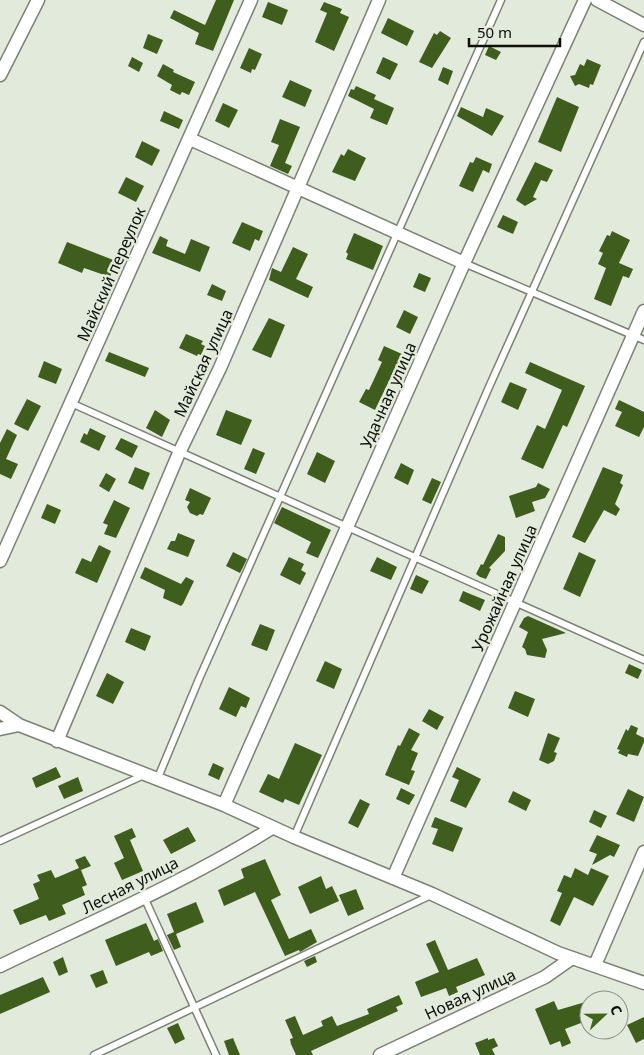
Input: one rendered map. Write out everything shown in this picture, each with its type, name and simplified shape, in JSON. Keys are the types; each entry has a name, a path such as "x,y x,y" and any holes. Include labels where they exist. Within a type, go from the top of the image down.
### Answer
{"street":[{"path":"0,75 38,0"},
{"name":"Майский переулок","path":"0,561 251,0"},
{"name":"Майская улица","path":"57,741 179,453 220,368 379,0"},
{"name":"Удачная улица","path":"224,805 464,263 584,0"},
{"path":"597,0 644,25"},
{"path":"190,139 464,263"},
{"name":"Урожайная улица","path":"393,878 515,604 638,337 644,311"},
{"path":"0,712 19,725 224,805 272,828 432,894 572,958 644,983"},
{"path":"0,730 19,725"},
{"name":"Лесная улица","path":"0,966 144,897 272,828"},
{"path":"595,965 644,852"},
{"name":"Новая улица","path":"380,1055 545,977 572,958"}],"lane":[{"path":"0,841 151,777 280,497 501,0"},
{"path":"294,837 414,558 644,42"},
{"path":"464,263 534,291 638,337"},
{"path":"71,404 644,660"},
{"path":"94,1055 432,894"},
{"path":"144,897 216,1055"}],"building":[{"path":"216,0 234,0 213,51 195,44 199,33 170,18 174,10 205,25"},
{"path":"268,2 288,10 282,25 262,17"},
{"path":"324,2 342,9 340,13 349,17 334,51 315,42 327,13 320,10"},
{"path":"388,18 414,31 407,46 381,33"},
{"path":"440,31 451,38 432,68 419,62 434,33 437,35"},
{"path":"148,34 163,40 157,54 143,48"},
{"path":"489,46 501,52 496,60 485,55"},
{"path":"249,48 262,54 255,70 252,69 251,73 240,68"},
{"path":"132,57 143,63 139,72 128,66"},
{"path":"383,57 398,64 390,80 376,73"},
{"path":"587,59 601,65 593,85 590,84 589,88 579,84 575,86 570,76 575,75 580,64 584,66"},
{"path":"163,64 174,70 173,72 195,82 189,95 182,92 180,95 170,90 172,85 157,76"},
{"path":"443,67 453,71 448,85 438,80"},
{"path":"290,80 312,90 305,107 282,97"},
{"path":"356,86 376,95 374,99 394,108 387,125 370,118 374,109 348,96 351,89 354,90"},
{"path":"557,97 579,107 561,152 538,142"},
{"path":"223,103 238,110 229,128 215,121"},
{"path":"461,107 483,117 486,108 504,116 492,136 457,116"},
{"path":"164,111 183,120 179,129 160,121"},
{"path":"280,119 300,127 285,163 292,166 288,174 270,166 279,145 271,142"},
{"path":"142,141 160,150 152,166 135,157"},
{"path":"348,149 366,158 355,181 332,172 341,154 344,156"},
{"path":"476,157 492,164 489,173 483,170 473,192 459,186 470,162 473,163"},
{"path":"535,162 553,170 547,182 541,180 533,197 537,199 525,206 516,200"},
{"path":"126,177 144,186 136,202 118,193"},
{"path":"503,215 518,222 513,234 497,227"},
{"path":"242,222 263,231 259,241 255,239 250,251 232,243"},
{"path":"612,231 630,240 619,263 633,269 629,278 623,276 611,306 594,299 606,268 598,264 603,253 599,251 607,235 610,236"},
{"path":"354,233 383,246 373,270 346,259 348,254 346,252"},
{"path":"160,236 168,240 166,246 185,254 191,239 210,247 200,272 152,253"},
{"path":"67,242 116,261 110,277 84,268 82,273 58,263"},
{"path":"293,247 308,254 296,279 313,287 308,298 269,280 272,268 281,272"},
{"path":"419,273 431,278 425,292 413,287"},
{"path":"212,284 226,291 222,301 207,295"},
{"path":"404,310 418,317 410,334 396,327"},
{"path":"269,318 285,325 271,358 252,350"},
{"path":"186,334 203,341 201,344 205,346 201,355 198,354 197,356 179,348"},
{"path":"384,346 402,354 375,410 359,402 366,389 369,390 382,362 378,360"},
{"path":"109,352 149,368 145,377 105,361"},
{"path":"44,361 62,369 56,384 38,377"},
{"path":"530,362 585,386 567,427 563,425 543,469 521,459 537,425 545,429 562,390 525,373"},
{"path":"510,382 527,389 518,410 501,402"},
{"path":"27,399 41,406 28,431 14,424"},
{"path":"619,400 644,412 644,427 639,437 615,426 622,412 615,409"},
{"path":"155,410 170,420 162,437 146,428"},
{"path":"226,410 252,420 241,445 216,435"},
{"path":"90,428 106,436 99,451 80,442 84,433 87,435"},
{"path":"7,429 17,435 6,459 18,464 11,479 0,474 0,443"},
{"path":"121,438 138,446 132,458 115,449"},
{"path":"253,448 265,453 256,474 244,469"},
{"path":"317,452 335,461 325,483 307,474"},
{"path":"401,463 414,470 408,485 394,478"},
{"path":"135,467 150,473 143,490 128,483"},
{"path":"603,467 623,475 620,483 623,485 615,504 620,509 616,516 604,510 585,543 572,537"},
{"path":"106,473 116,479 109,492 99,486"},
{"path":"432,478 441,482 431,504 422,500"},
{"path":"538,483 550,489 545,498 532,502 535,511 516,518 509,496 536,487"},
{"path":"190,488 211,498 203,515 197,516 190,513 187,507 190,502 185,500"},
{"path":"114,500 130,508 116,538 104,534 108,525 103,523"},
{"path":"47,504 61,510 55,524 41,518"},
{"path":"282,507 331,530 318,558 306,553 311,542 274,523"},
{"path":"178,533 195,540 188,557 167,549 171,541 175,541"},
{"path":"498,534 505,537 505,551 489,568 491,569 486,579 480,577 476,574 481,564 483,565"},
{"path":"99,545 111,551 97,583 75,573 82,558 91,562"},
{"path":"233,552 247,559 240,573 226,566"},
{"path":"579,552 596,560 580,597 563,589"},
{"path":"289,557 304,564 301,570 306,573 300,585 280,575"},
{"path":"377,557 397,567 391,580 370,571"},
{"path":"145,567 181,584 186,577 194,581 181,606 163,598 165,590 140,578"},
{"path":"416,575 429,581 422,594 410,589"},
{"path":"463,591 485,600 480,611 459,601"},
{"path":"528,616 566,633 542,639 547,650 545,658 527,655 522,647 528,632 519,627 524,618"},
{"path":"260,624 275,630 267,651 251,645"},
{"path":"131,628 151,636 145,651 125,642"},
{"path":"325,661 342,669 334,689 316,681"},
{"path":"629,664 642,670 638,679 625,673"},
{"path":"107,673 124,682 113,704 96,696"},
{"path":"229,687 250,698 246,708 241,706 236,717 219,709"},
{"path":"515,691 535,699 528,717 508,708"},
{"path":"429,709 444,717 437,730 422,721"},
{"path":"631,725 638,728 636,734 644,738 644,742 638,756 628,754 627,757 618,753 620,750 617,749 626,729 628,731"},
{"path":"409,728 420,734 411,750 418,753 411,770 415,771 409,785 385,775 398,745 400,746"},
{"path":"548,733 560,738 554,752 557,753 554,761 548,764 539,760"},
{"path":"295,743 322,755 299,805 285,799 283,803 259,792 268,774 279,779"},
{"path":"213,763 224,768 219,780 208,775"},
{"path":"56,767 61,777 36,788 32,778"},
{"path":"457,767 481,779 466,808 450,801 459,780 452,777"},
{"path":"78,777 83,791 64,799 58,786"},
{"path":"401,788 415,795 409,805 396,799"},
{"path":"628,789 644,797 634,822 616,814"},
{"path":"513,791 531,800 526,811 508,802"},
{"path":"360,799 370,804 358,828 348,823"},
{"path":"594,810 607,816 601,828 589,822"},
{"path":"435,817 463,828 453,852 432,844 438,829 431,827"},
{"path":"188,827 196,841 171,854 163,840"},
{"path":"132,828 136,837 130,840 143,871 122,880 114,863 124,858 114,836"},
{"path":"597,835 620,845 614,857 610,855 592,865 597,854 589,851"},
{"path":"85,856 91,866 81,870 87,885 82,887 85,895 62,905 66,914 49,921 46,915 20,925 13,910 39,899 33,884 40,881 37,875 51,870 55,878 58,877 79,868 75,860"},
{"path":"265,859 281,895 271,900 289,939 311,929 317,942 300,952 299,950 285,956 255,892 224,906 218,890 244,878 241,869"},
{"path":"575,868 588,875 591,868 609,876 593,906 574,897 560,926 550,921 562,893 557,891 564,875 571,878"},
{"path":"321,876 326,889 332,886 339,901 310,914 298,887"},
{"path":"356,889 364,909 348,916 339,895"},
{"path":"196,902 204,922 176,934 181,947 174,950 167,935 174,932 167,914"},
{"path":"146,923 154,941 158,939 163,951 151,956 149,952 116,966 105,940"},
{"path":"435,940 448,970 477,958 485,975 456,987 458,992 449,996 446,988 421,997 415,982 439,972 426,944"},
{"path":"315,956 317,962 307,967 304,961"},
{"path":"63,957 68,972 59,976 53,962"},
{"path":"103,970 108,983 96,988 90,975"},
{"path":"43,977 50,992 0,1014 0,995"},
{"path":"399,995 403,1004 396,1007 398,1011 311,1051 313,1055 296,1055 290,1039 293,1038 285,1020 295,1016 303,1035 323,1026 321,1021 332,1016 337,1026 369,1014 367,1009"},
{"path":"554,1001 558,1010 579,1004 579,1024 565,1029 571,1043 562,1047 560,1041 550,1045 535,1009"},
{"path":"644,1017 644,1039 636,1043 629,1029 629,1024"},
{"path":"178,1023 185,1039 175,1044 167,1028"},
{"path":"233,1038 240,1055 229,1055 224,1041"},
{"path":"488,1038 488,1040 494,1038 498,1046 492,1049 495,1055 480,1055 475,1043"}]}
